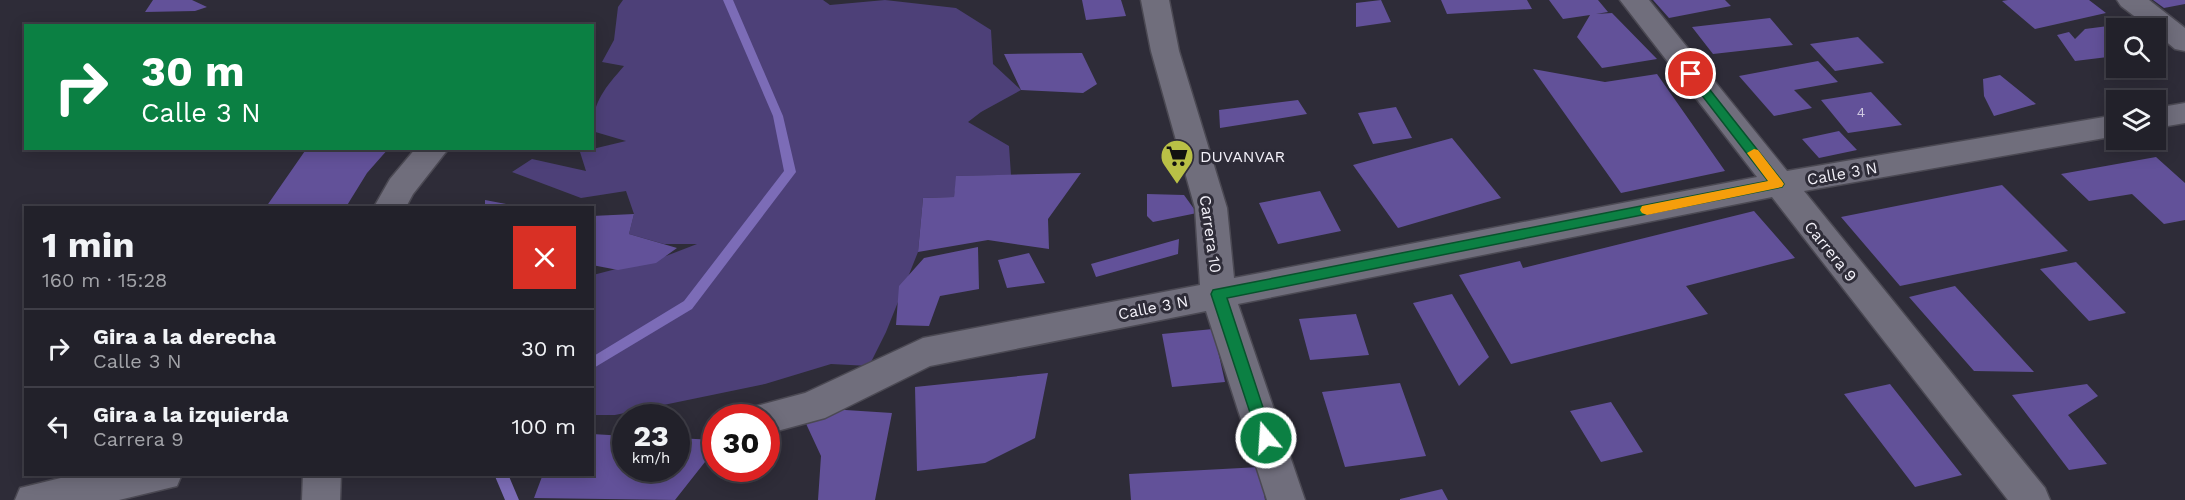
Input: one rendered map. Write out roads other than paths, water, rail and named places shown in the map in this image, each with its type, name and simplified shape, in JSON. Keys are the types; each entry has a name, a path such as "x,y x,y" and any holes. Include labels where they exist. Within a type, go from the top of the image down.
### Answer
{"street":[{"name":"Carrera 10","path":"1155,0 1165,51 1211,208 1218,294 1286,500"},
{"name":"Carrera 9","path":"1634,0 2031,500"},
{"path":"2131,0 2185,42"},
{"path":"2166,116 2185,113"},
{"name":"Calle 3 N","path":"780,415 812,407 923,353 1778,184 2106,127"},
{"path":"391,206 401,187 432,150"},
{"path":"34,500 153,476"},
{"path":"321,500 322,476"}],"waterway":[{"path":"594,363 688,305 790,172 778,116 728,0"},
{"path":"502,476 512,500"}],"place":[{"name":"DUVANVAR","path":"1177,185"}]}
